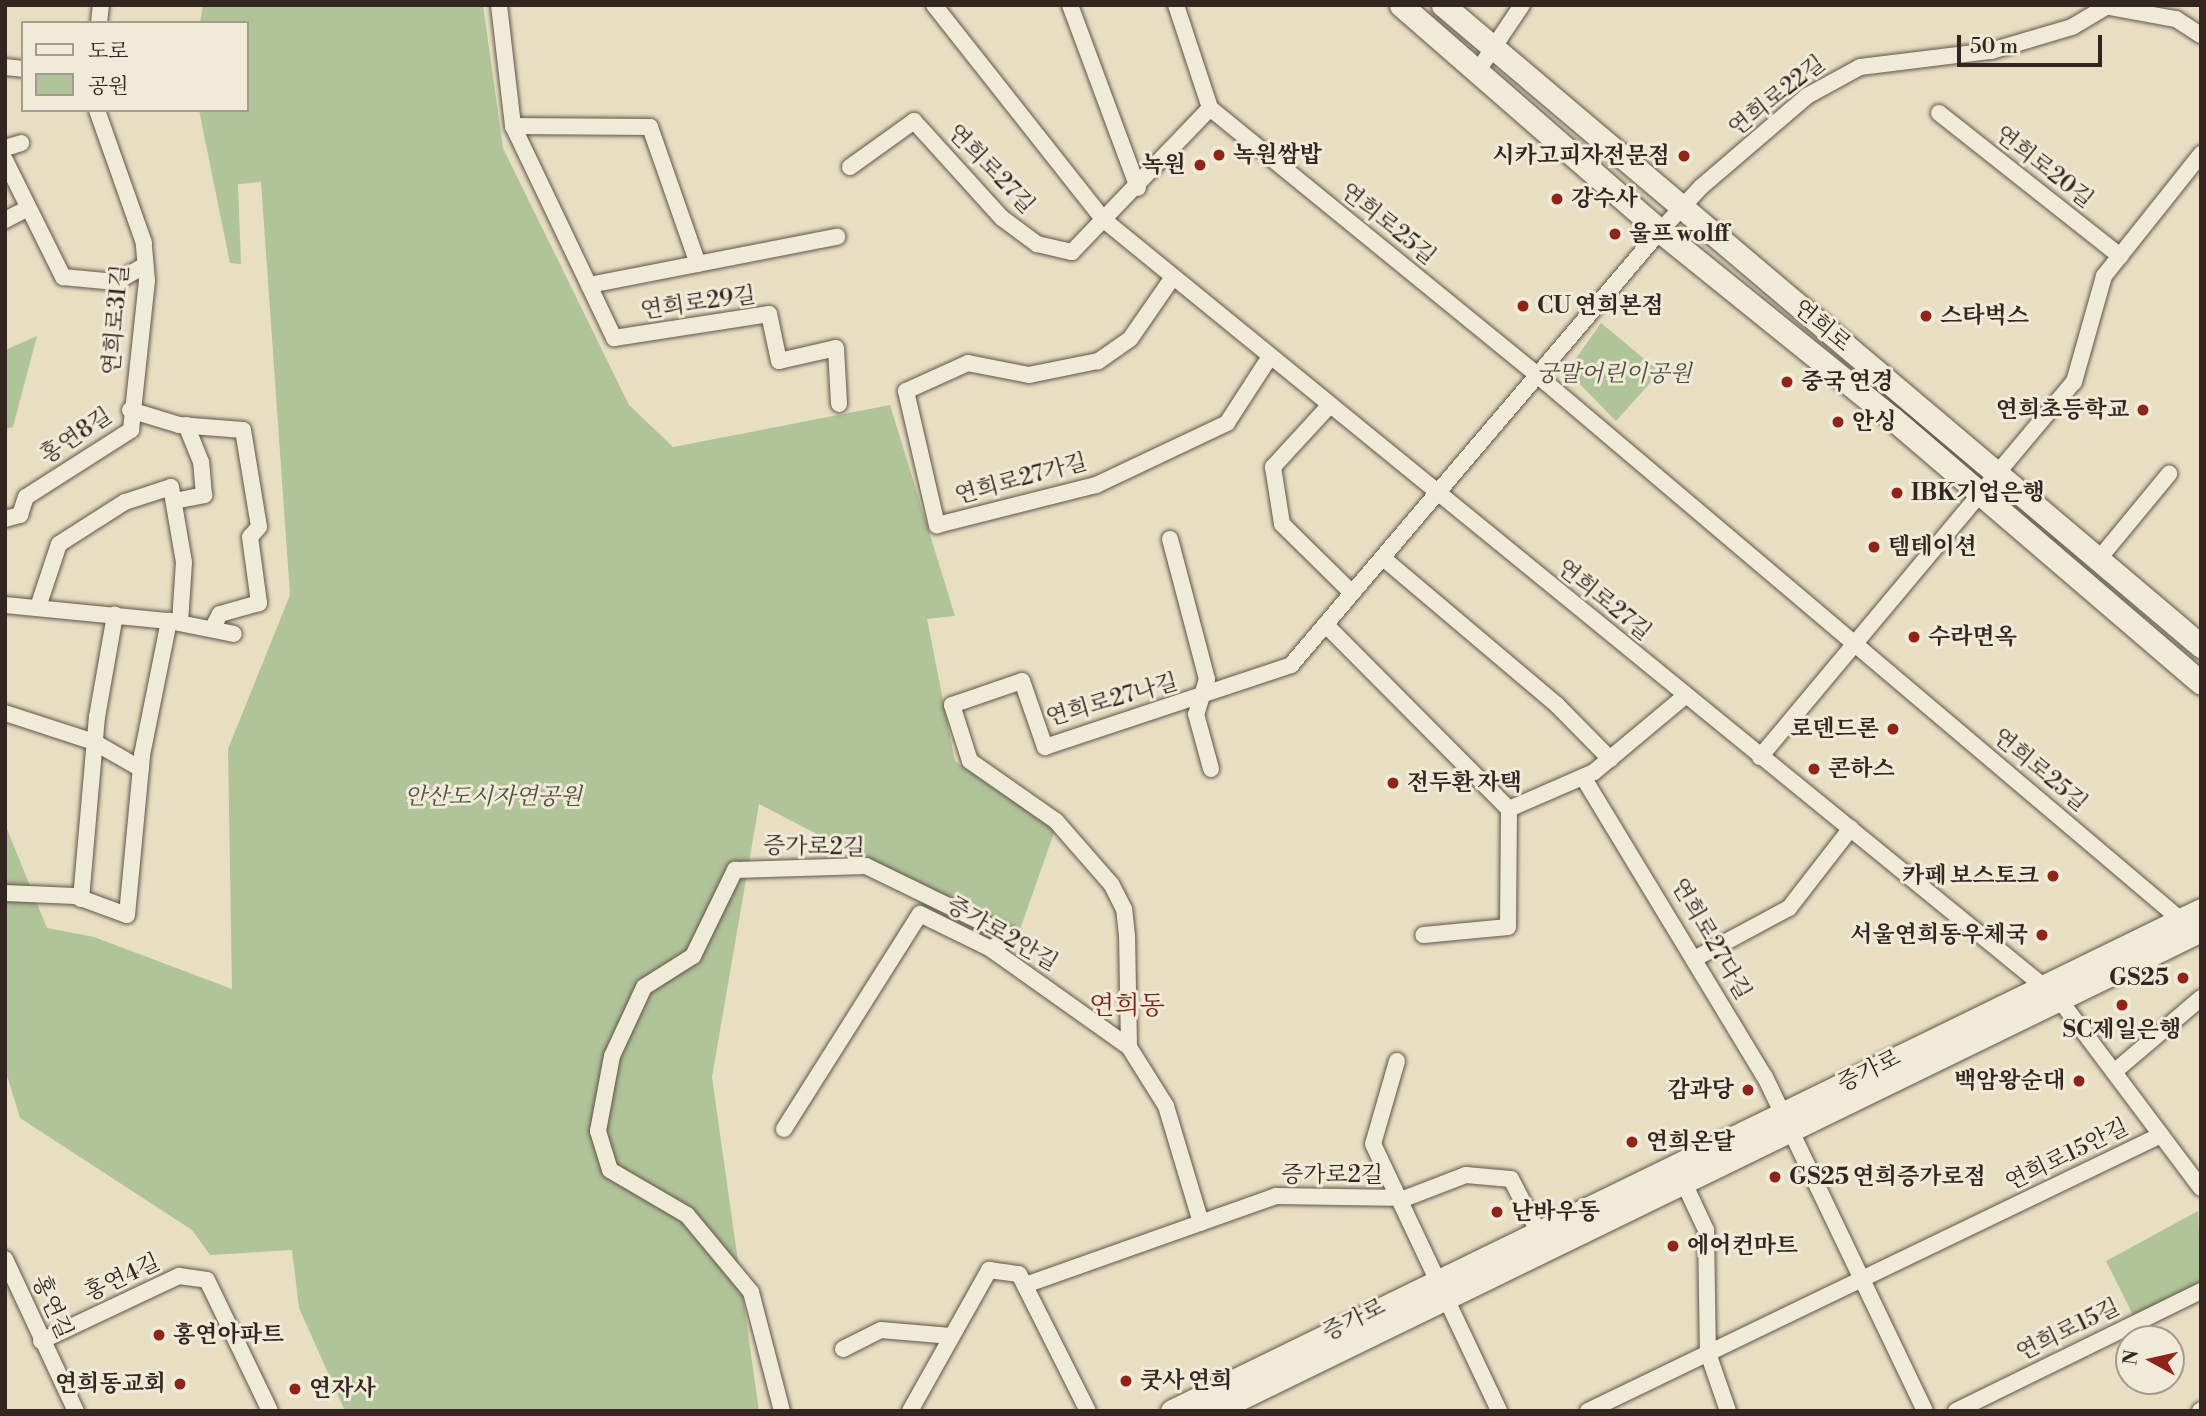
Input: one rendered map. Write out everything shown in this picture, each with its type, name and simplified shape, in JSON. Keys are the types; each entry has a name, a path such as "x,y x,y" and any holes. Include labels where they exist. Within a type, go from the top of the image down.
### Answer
{"main road":[{"name":"연희로","path":"1401,5 1479,69 1660,231 1982,496 2201,683"},
{"name":"연희로","path":"1443,5 2201,646"},
{"name":"증가로","path":"1213,1411 1439,1289 1538,1231 1786,1122 2050,992 2196,926"},
{"name":"증가로","path":"1171,1411 1439,1289 1684,1183 1786,1122"}],"street":[{"name":"연희로29길","path":"499,5 513,126 614,338 769,314 779,361 836,348 838,404"},
{"name":"연희로27길","path":"934,5 1104,220 1269,358 2050,992"},
{"path":"1070,5 1138,188"},
{"path":"1104,220 1138,188 1210,108 1176,5"},
{"path":"1479,69 1496,50 1522,5"},
{"path":"2109,6 2176,19 2201,35"},
{"name":"연희로22길","path":"1660,231 1682,207 1837,75 1991,51 2072,27 2109,6"},
{"name":"연희로25길","path":"1210,108 1536,375 2196,926"},
{"name":"연희로31길","path":"98,112 146,265 130,410 186,425 243,430 261,588 259,603 220,614 212,629"},
{"name":"연희로20길","path":"1939,113 2120,256"},
{"name":"연희로27길","path":"850,167 914,121 1002,218 1037,244 1072,252 1104,220"},
{"name":"연희로29길","path":"513,126 650,127 698,264"},
{"path":"1760,757 2000,476 2074,382 2104,276 2194,173 2201,153"},
{"path":"5,160 63,277 116,282 146,265"},
{"path":"5,220 27,209"},
{"path":"1437,494 1660,231"},
{"name":"연희로29길","path":"589,285 837,237"},
{"name":"연희로27가길","path":"1173,277 1130,339 1098,362 1029,375 968,363 906,391 937,525 1096,485 1227,423 1269,358"},
{"path":"1329,406 1273,467 1282,524 1352,593"},
{"name":"홍연8길","path":"5,519 20,515 26,497 131,430 130,410"},
{"path":"174,501 204,495 201,462 186,425"},
{"path":"2098,560 2169,474"},
{"path":"5,894 81,899 127,915 141,769 175,622 184,562 171,487 125,502 59,544 38,607"},
{"name":"연희로27나길","path":"1129,1047 1124,909 1111,884 1056,821 970,761 952,705 1022,681 1045,747 1291,665 1437,494"},
{"path":"1170,539 1207,679 1205,695"},
{"path":"1383,558 1557,705 1610,759"},
{"path":"5,605 175,622 234,634"},
{"path":"81,899 94,742 115,615"},
{"path":"1326,625 1510,809 1507,927 1423,935"},
{"name":"연희로27나길","path":"1205,695 1196,714 1211,769"},
{"path":"1510,809 1583,777 1610,759 1686,695"},
{"path":"5,713 94,742 141,769"},
{"name":"연희로27다길","path":"1583,777 1696,958 1786,1122"},
{"path":"1696,958 1789,908 1851,828"},
{"name":"증가로2길","path":"782,1411 751,1292 687,1214 610,1170 598,1131 617,1045 644,987 693,956 735,870 866,866 1010,936 991,949"},
{"name":"증가로2안길","path":"784,1129 920,914 991,949 1129,1047 1166,1106 1201,1223"},
{"path":"2050,992 2161,1135"},
{"path":"2114,1072 2201,998"},
{"name":"증가로2길","path":"1397,1061 1373,1144 1395,1198 1439,1289"},
{"path":"1786,1122 1857,1281 1925,1411"},
{"name":"연희로15안길","path":"1588,1411 2161,1135 2201,1188"},
{"path":"1395,1198 1466,1175 1511,1179 1538,1231"},
{"path":"1684,1183 1706,1230 1708,1353 1728,1411"},
{"name":"증가로2길","path":"1025,1285 1276,1196 1395,1198"},
{"name":"홍연길","path":"5,1259 76,1411"},
{"path":"910,1411 989,1270 1019,1274 1088,1411"},
{"name":"홍연4길","path":"41,1341 179,1276 207,1280 270,1411"},
{"path":"1439,1289 1499,1411"},
{"name":"연희로15길","path":"1956,1411 2201,1291"},
{"path":"843,1349 881,1330 951,1336"}],"green space":[{"name":"안산도시자연공원","path":"203,5 483,5 503,148 629,405 673,447 890,405 955,616 927,619 955,761 1055,830 1017,938 759,804 712,1077 759,1411 345,1411 299,1308 292,1250 210,1255 192,1230 20,1118 5,1069 5,824 47,928 94,937 232,989 228,749 290,595 261,182 238,184 241,264 230,263 199,112 248,112 248,21 200,21"},
{"name":"궁말어린이공원","path":"1601,323 1660,372 1616,421 1567,371"},
{"path":"37,336 13,427 5,429 5,350"},
{"path":"2198,1211 2201,1285 2134,1317 2106,1261"}],"place":[{"name":"녹원쌈밥","path":"1219,155"},
{"name":"시카고피자전문점","path":"1684,156"},
{"name":"녹원","path":"1200,165"},
{"name":"강수사","path":"1557,199"},
{"name":"울프 wolff","path":"1615,234"},
{"name":"CU 연희본점","path":"1523,306"},
{"name":"스타벅스","path":"1926,316"},
{"name":"중국 연경","path":"1787,382"},
{"name":"연희초등학교","path":"2143,410"},
{"name":"안싱","path":"1838,422"},
{"name":"IBK기업은행","path":"1897,493"},
{"name":"템테이션","path":"1874,547"},
{"name":"수라면옥","path":"1914,637"},
{"name":"로덴드론","path":"1893,729"},
{"name":"콘하스","path":"1814,769"},
{"name":"전두환 자택","path":"1393,783"},
{"name":"카페 보스토크","path":"2053,876"},
{"name":"서울연희동우체국","path":"2042,935"},
{"name":"GS25","path":"2183,978"},
{"name":"SC제일은행","path":"2122,1005"},
{"name":"백암왕순대","path":"2079,1081"},
{"name":"감과당","path":"1748,1090"},
{"name":"연희온달","path":"1632,1142"},
{"name":"GS25 연희증가로점","path":"1775,1177"},
{"name":"난바우동","path":"1497,1212"},
{"name":"에어컨마트","path":"1673,1246"},
{"name":"홍연아파트","path":"159,1335"},
{"name":"쿳사 연희","path":"1126,1381"},
{"name":"연희동교회","path":"180,1384"},
{"name":"연자사","path":"295,1389"}],"district":[{"name":"연희동","path":"1127,1007"}]}
